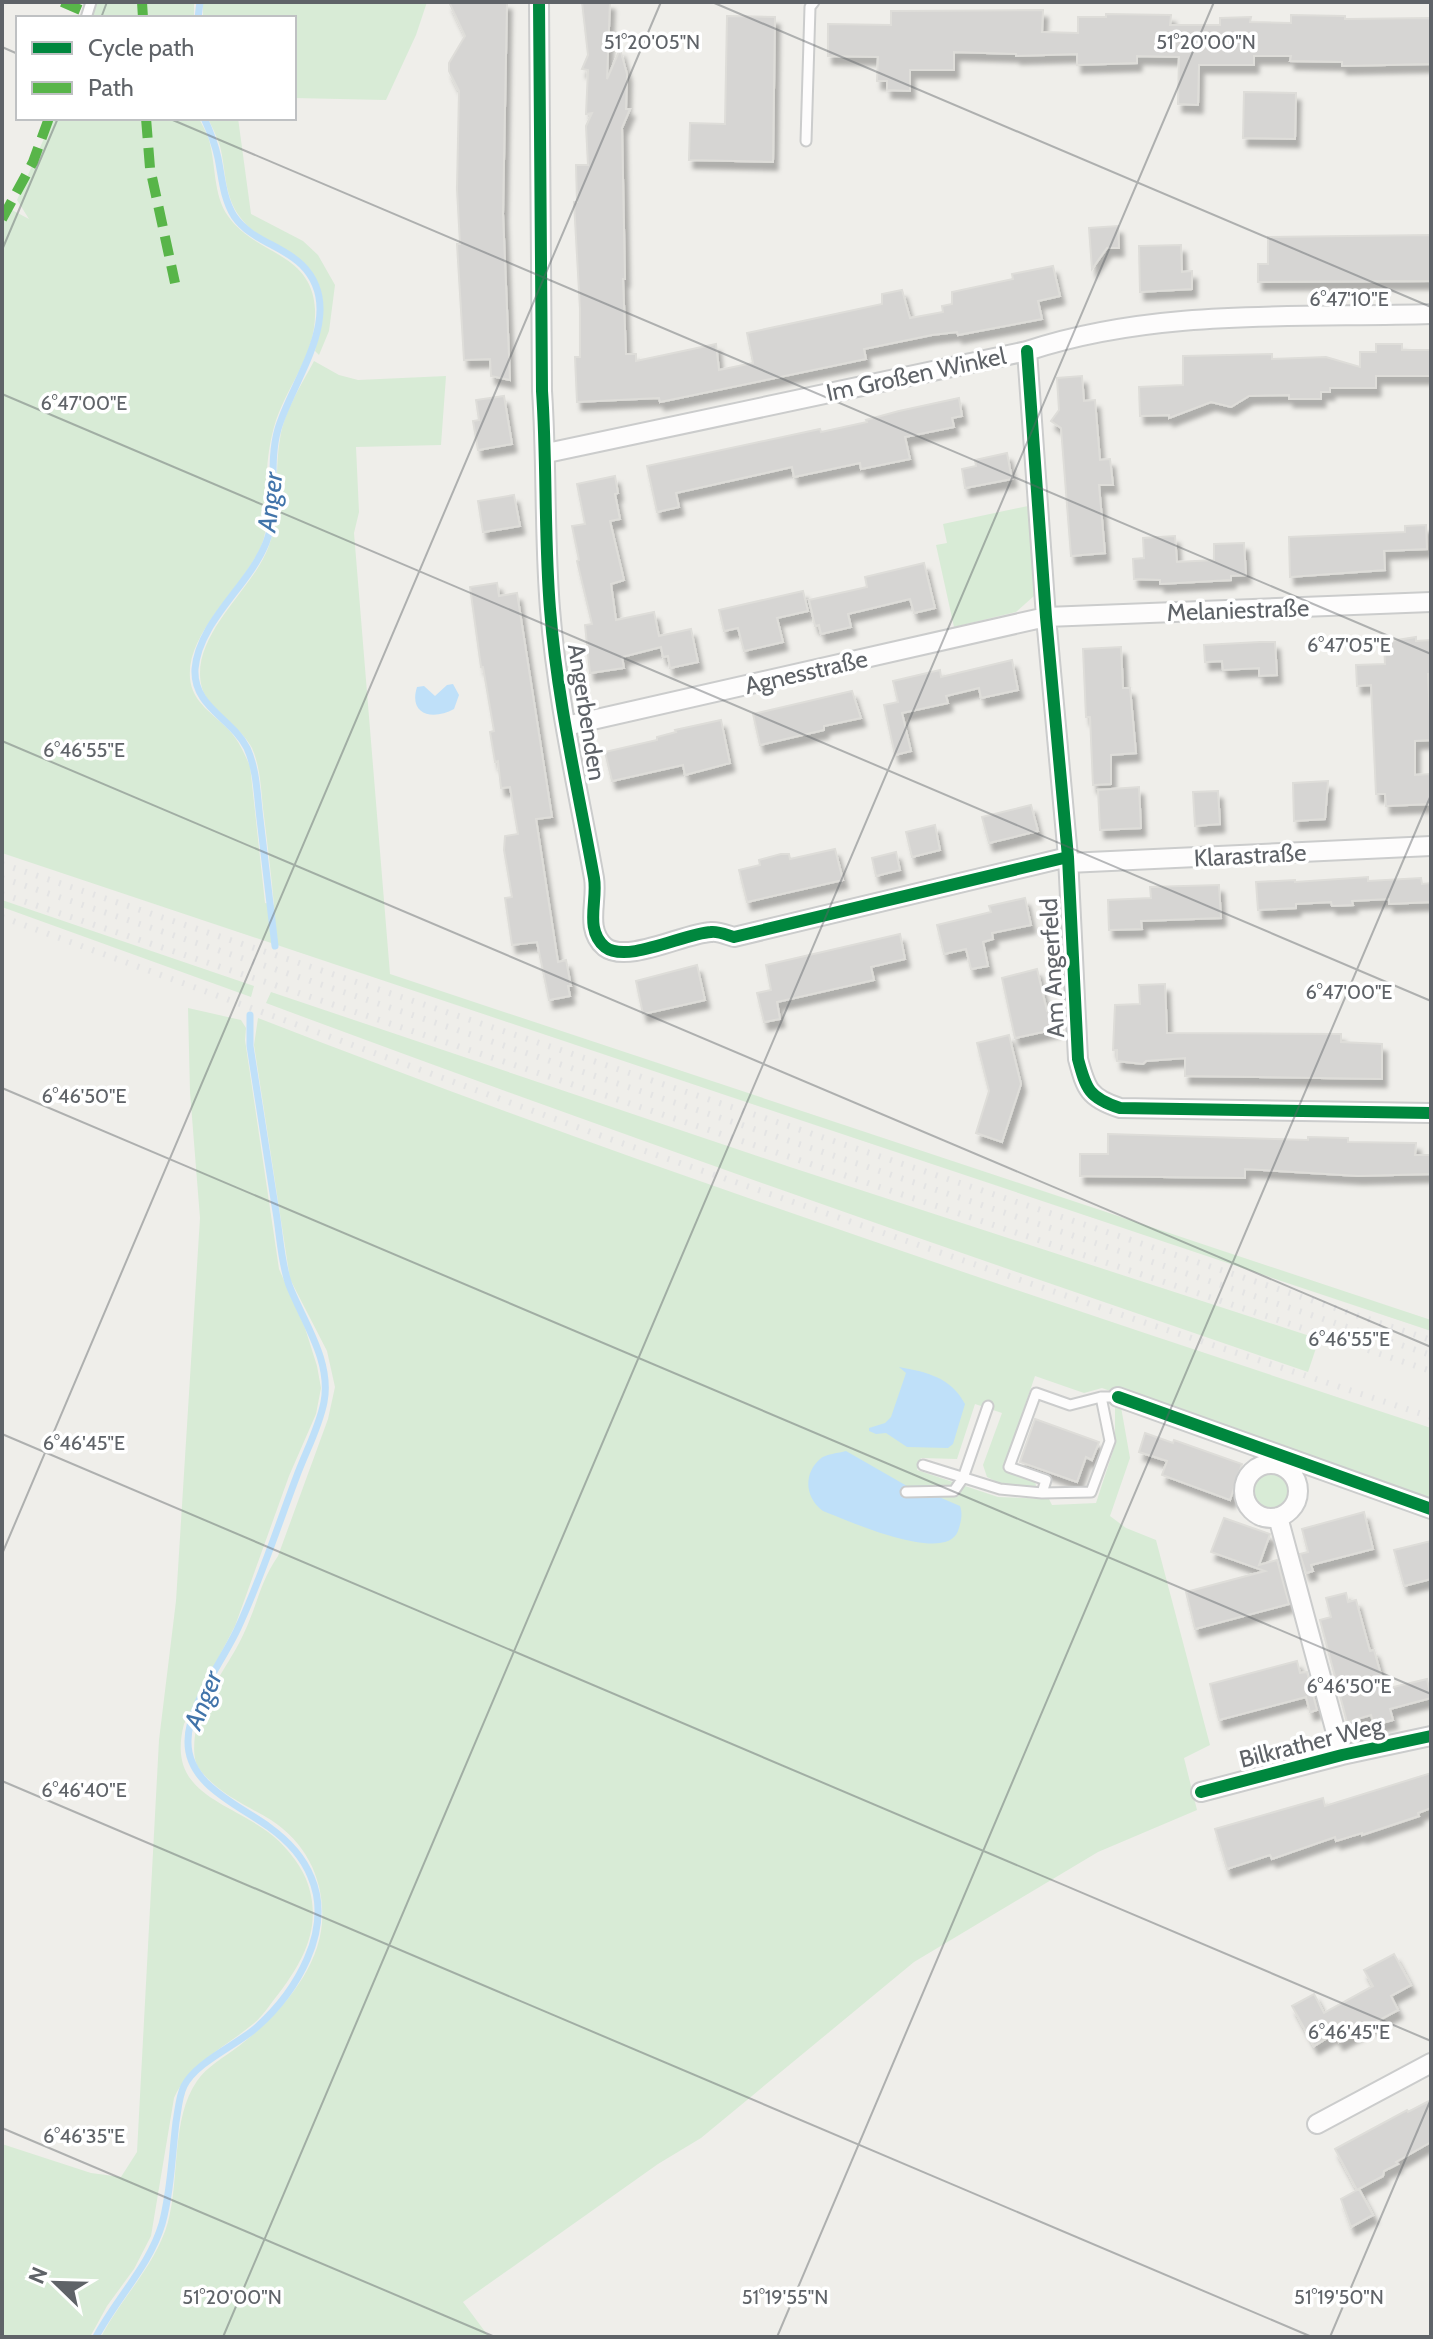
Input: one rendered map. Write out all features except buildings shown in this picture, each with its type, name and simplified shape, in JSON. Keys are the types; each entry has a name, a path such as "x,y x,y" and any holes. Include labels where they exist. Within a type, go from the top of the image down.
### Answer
{"street":[{"name":"Angerbenden","path":"539,2 542,391 547,453 550,607 566,726 595,884 593,929 609,950 629,952 712,931 734,937 1068,860"},
{"name":"Im Großen Winkel","path":"547,453 1027,351 1069,337 1175,322 1250,317 1431,314"},
{"name":"Am Angerfeld","path":"1027,351 1046,617 1068,860 1078,1059 1085,1082 1099,1101 1120,1108 1431,1113"},
{"name":"Melaniestraße","path":"1046,617 1431,602"},
{"name":"Agnesstraße","path":"566,726 1046,617"},
{"name":"Klarastraße","path":"1068,860 1431,846"},
{"path":"1109,1397 1284,1462 1431,1509"},
{"path":"1284,1462 1295,1477 1299,1493 1292,1509 1278,1517 1261,1516 1245,1497 1246,1480 1257,1467 1284,1462"},
{"name":"Bilkrather Weg","path":"1278,1517 1342,1755"},
{"name":"Bilkrather Weg","path":"1201,1792 1342,1755 1431,1736"},
{"path":"1317,2124 1431,2063"}],"lane":[{"path":"806,141 810,7 814,2"},
{"path":"923,1465 1000,1489 1042,1493 1091,1492 1110,1441 1109,1397 1070,1405 1036,1393 1009,1467 1046,1480 1042,1493"},
{"path":"906,1492 954,1491 963,1478 988,1406"}],"green space":[{"path":"95,2 194,2 194,16 90,16"},
{"path":"203,2 427,2 416,35 386,100 296,98 296,16 203,16"},
{"path":"52,120 200,120 209,140 217,189 228,216 239,229 293,265 312,290 315,309 311,341 279,412 270,445 263,541 245,574 207,625 191,660 190,678 195,694 233,734 250,766 265,903 274,905 257,762 247,740 205,696 200,671 203,653 220,620 254,574 269,545 275,515 282,429 314,361 339,375 358,380 446,376 441,445 356,447 359,512 354,533 390,974 1431,1320 1431,1331 2,853 2,223 10,209 29,219 17,200"},
{"path":"209,120 238,120 251,214 303,241 318,255 335,285 329,331 319,355 315,351 321,304 314,278 295,256 258,234 240,217 226,183 220,146"},
{"path":"1028,506 1034,596 1016,612 954,627 936,545 947,543 943,524"},
{"path":"2,900 254,986 251,997 2,907"},
{"path":"271,992 790,1167 1319,1339 1308,1372 786,1191 396,1051 266,1003"},
{"path":"188,1008 241,1020 246,1028 245,1040 279,1269 305,1328 321,1388 316,1414 289,1476 235,1626 184,1724 181,1747 183,1765 191,1780 203,1792 268,1832 285,1847 306,1879 313,1911 312,1927 303,1956 265,2011 253,2024 198,2066 174,2098 151,2236 134,2269 107,2306 90,2337 2,2337 2,2144 91,2173 121,2177 137,2152 159,1740 176,1601 200,1218 190,1092"},
{"path":"258,1018 695,1179 989,1281 1431,1428 1431,1507 1102,1388 1084,1393 1035,1376 1004,1467 1007,1472 1035,1481 1036,1486 1003,1485 987,1477 983,1465 1002,1413 975,1404 957,1459 921,1458 917,1470 998,1497 1049,1499 1052,1505 1096,1503 1115,1445 1115,1404 1121,1407 1130,1458 1110,1516 1126,1528 1156,1540 1210,1745 1184,1758 1197,1810 1098,1852 914,1962 701,2138 658,2164 463,2302 489,2337 101,2337 147,2267 168,2222 183,2112 197,2081 267,2022 293,1992 313,1959 322,1923 317,1878 304,1852 284,1829 213,1784 198,1767 194,1752 201,1713 244,1633 278,1556 328,1419 335,1387 327,1351 290,1279 254,1045"},
{"path":"1272,1472 1286,1477 1291,1491 1286,1505 1272,1510 1258,1505 1253,1491 1258,1477"}],"water":[{"path":"453,684 459,695 454,709 431,715 419,710 415,697 417,687 424,686 435,696 447,685"},
{"path":"899,1367 945,1382 965,1404 953,1444 948,1448 907,1447 886,1433 869,1431 869,1428 885,1423 891,1417 906,1373"},
{"path":"846,1451 907,1486 940,1485 939,1497 960,1506 958,1531 949,1540 916,1542 823,1511 810,1493 811,1472 822,1457"}],"waterway":[{"name":"Anger","path":"198,16 200,2"},
{"name":"Anger","path":"205,120 215,148 225,195 234,216 249,231 302,265 315,284 320,304 312,347 278,429 273,458 272,515 266,543 205,635 195,669 200,693 240,738 253,765 275,946"},
{"name":"Anger","path":"96,2337 157,2239 165,2211 178,2108 184,2086 198,2069 257,2027 285,1996 307,1959 318,1918 317,1897 311,1877 299,1856 276,1832 205,1782 190,1756 188,1741 200,1698 238,1628 324,1402 324,1371 320,1356 284,1268 250,1046 250,1015"}],"railway":[{"path":"2,864 1431,1340"},
{"path":"2,878 1431,1355"},
{"path":"2,894 1431,1371"},
{"path":"2,917 610,1139 1131,1318 1431,1417"}],"marked path":[{"path":"62,2 88,13"},
{"path":"142,2 143,16"},
{"path":"2,219 33,162 48,120"},
{"path":"146,120 150,168 175,283"}],"cycle path":[{"path":"539,2 542,391 548,582 563,710 594,878 593,923 599,940 605,947 627,952 711,932 734,937 1068,857"},
{"path":"1027,351 1046,617 1068,857 1078,1059 1090,1091 1101,1100 1120,1108 1431,1113"},
{"path":"1118,1397 1431,1509"},
{"path":"1201,1792 1342,1755 1431,1736"}]}
